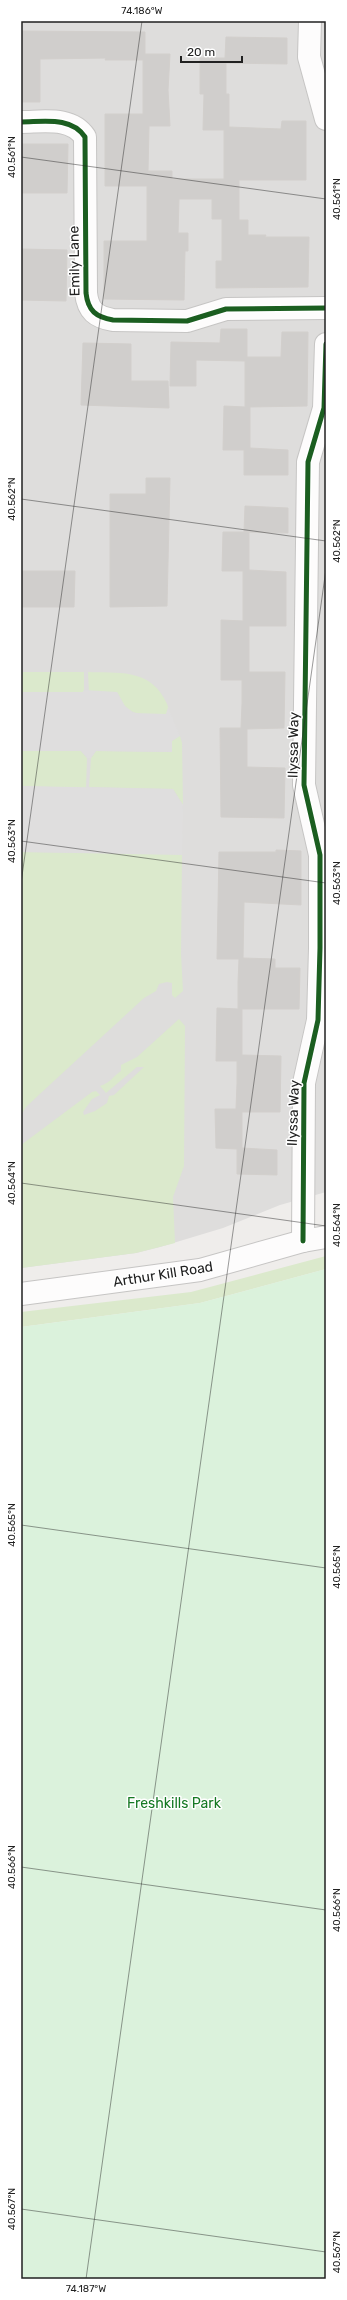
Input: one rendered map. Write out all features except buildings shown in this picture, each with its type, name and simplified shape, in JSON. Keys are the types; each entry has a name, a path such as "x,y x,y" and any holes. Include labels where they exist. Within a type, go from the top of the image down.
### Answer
{"street":[{"path":"310,21 309,58 326,119"},
{"name":"Emily Lane","path":"21,122 72,124 80,130 85,137 86,293 87,304 93,313 102,318 113,320 188,320 226,309 326,308"},
{"name":"Ilyssa Way","path":"303,1241 304,1083 318,1020 320,948 320,855 304,785 308,462 324,408 326,344"},
{"name":"Arthur Kill Road","path":"21,1294 200,1270 326,1236"}],"shaded area":[{"path":"21,21 326,21 326,1192 280,1205 223,1228 136,1253 21,1268"},
{"path":"84,690 117,692 125,706 134,713 166,714 168,707 180,736 172,741 172,752 96,751 91,758 87,758 81,751 21,751 21,692 83,692"},
{"path":"21,786 173,789 183,805 182,855 21,852"}],"green space":[{"path":"21,672 84,672 84,690 83,692 21,692"},
{"path":"88,672 121,673 141,677 157,689 164,698 168,707 168,713 153,715 135,713 125,707 117,692 89,692"},
{"path":"180,736 182,743 183,805 173,789 89,787 91,758 96,751 171,752 172,741"},
{"path":"21,751 81,751 87,758 86,788 21,786"},
{"path":"21,852 182,854 181,954 183,991 175,998 172,995 172,983 167,982 159,984 156,991 144,998 26,1107 21,1115"},
{"path":"179,1019 185,1026 184,1166 173,1197 175,1243 136,1253 21,1268 21,1145 92,1092 96,1091 100,1095 92,1099 83,1112 84,1115 95,1111 107,1103 109,1096 114,1095 144,1067 137,1067 106,1093 100,1086 110,1081 121,1071 121,1065 137,1057"},
{"path":"326,1256 326,1269 200,1303 21,1327 21,1312 191,1292"},
{"name":"Freshkills Park","path":"326,1269 326,2279 21,2279 21,1327 200,1303"}],"cycle path":[{"path":"21,122 47,121 64,123 79,130 85,137 86,293 91,309 98,315 113,320 187,321 226,309 326,308"},
{"path":"303,1241 304,1083 318,1020 320,948 320,855 304,785 308,462 324,408 326,344"}]}
